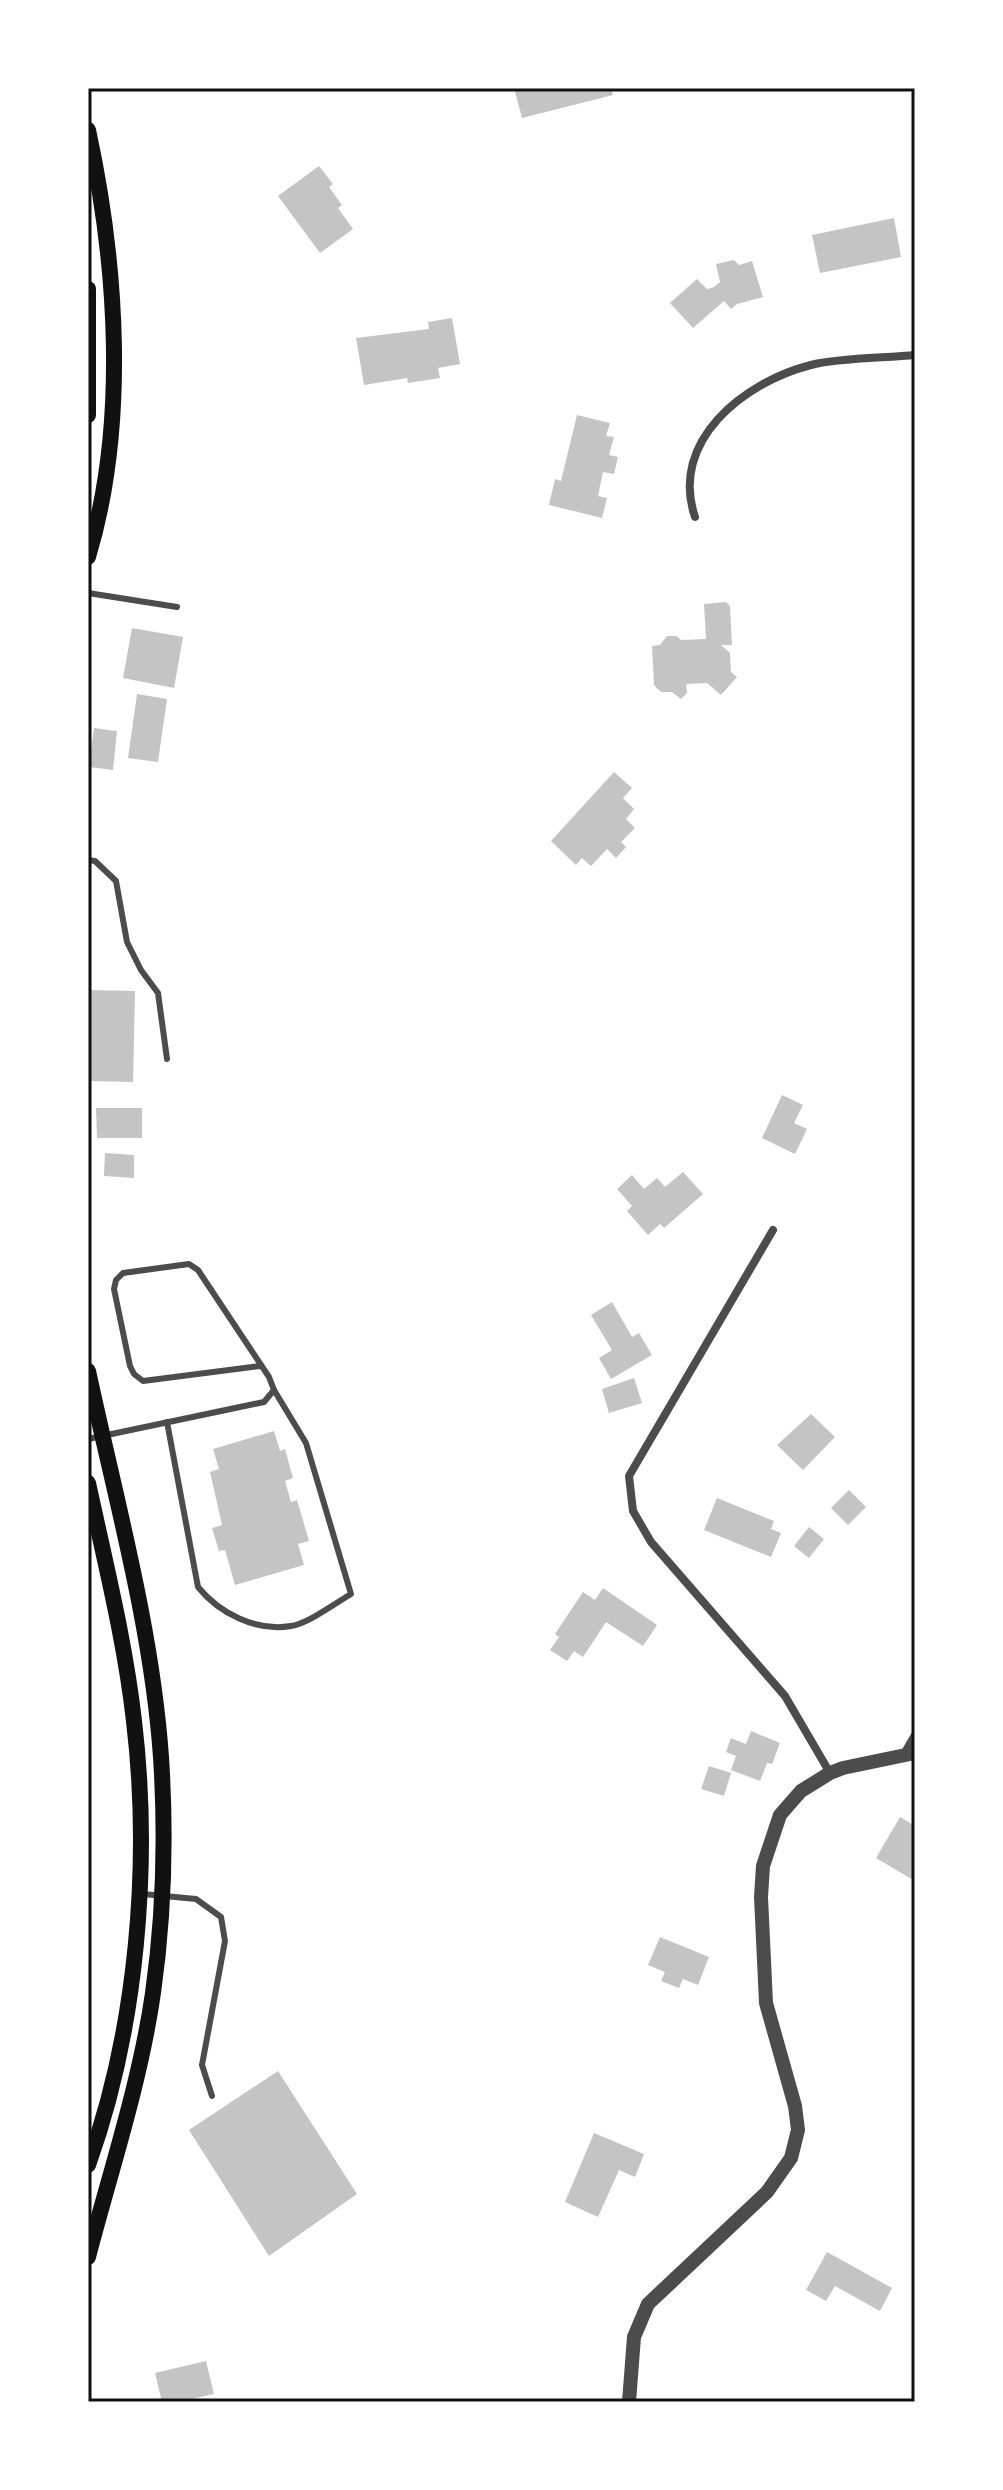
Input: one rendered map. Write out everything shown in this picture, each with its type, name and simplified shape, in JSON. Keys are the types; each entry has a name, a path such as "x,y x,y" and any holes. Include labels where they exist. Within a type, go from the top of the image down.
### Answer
{"main road":[{"path":"88,130 107,242 112,360 105,486 88,557"},
{"path":"88,289 88,415"},
{"path":"88,1371 95,1437 140,1614 153,1693 163,1803 162,1896 153,1993 124,2127 88,2257"},
{"path":"88,1483 135,1723 140,1819 139,1893 130,1988 113,2075 88,2165"}],"street":[{"path":"695,517 689,501 688,483 693,458 712,425 737,399 756,386 812,364 915,355"},
{"path":"773,1230 629,1476 633,1511 651,1542 785,1696 830,1773"},
{"path":"629,2402 634,2337 648,2304 767,2192 791,2158 798,2130 795,2106 766,2003 761,1897 763,1866 780,1815 801,1791 830,1773 909,1753 915,1735"}],"lane":[{"path":"88,593 177,607"},
{"path":"88,860 95,861 116,881 127,942 141,970 158,993 167,1059"},
{"path":"167,1422 198,1587 210,1602 246,1621 268,1626 293,1626 351,1594 306,1443 269,1377 198,1270 189,1264 123,1273 116,1280 114,1289 130,1366 143,1381 260,1366"},
{"path":"95,1437 264,1402 274,1390"},
{"path":"139,1893 196,1899 221,1917 225,1941 202,2065 212,2096"}],"building":[{"path":"514,88 611,88 613,95 522,118"},
{"path":"319,166 333,184 329,187 342,205 338,208 353,229 320,253 278,196"},
{"path":"894,218 901,257 820,273 812,235"},
{"path":"734,260 739,265 752,261 763,297 737,304 731,309 724,301 693,328 670,303 697,279 707,289 714,287 720,282 716,264"},
{"path":"452,318 460,364 438,368 440,378 408,383 407,378 364,385 356,338 429,329 428,322"},
{"path":"577,415 610,423 606,436 614,437 609,455 618,457 614,474 603,472 598,496 607,498 602,518 549,505 555,479 561,481"},
{"path":"726,602 730,606 732,645 721,645 730,653 731,672 737,677 721,695 707,683 686,684 687,693 681,699 672,692 661,692 654,685 652,646 660,645 667,636 677,636 681,640 706,639 704,604"},
{"path":"132,628 183,637 174,688 123,678"},
{"path":"137,694 167,699 158,762 128,758"},
{"path":"94,728 117,731 113,770 89,767"},
{"path":"614,772 632,788 623,798 634,809 626,819 635,828 621,842 626,847 616,858 607,849 591,866 582,858 576,865 551,841"},
{"path":"88,990 135,991 133,1082 88,1081"},
{"path":"782,1095 803,1105 794,1123 807,1129 795,1154 762,1138"},
{"path":"96,1108 142,1108 142,1138 97,1138"},
{"path":"105,1153 134,1155 134,1178 104,1176"},
{"path":"683,1172 703,1194 664,1228 660,1224 648,1235 627,1211 632,1206 617,1189 632,1175 644,1189 657,1178 665,1187"},
{"path":"612,1302 632,1337 639,1333 652,1355 611,1379 599,1358 612,1350 591,1315"},
{"path":"634,1378 642,1403 609,1413 602,1389"},
{"path":"811,1414 835,1437 803,1470 777,1445"},
{"path":"274,1431 280,1451 285,1449 293,1478 285,1481 291,1502 297,1500 309,1541 298,1544 304,1565 235,1585 225,1550 219,1551 212,1528 222,1525 210,1472 219,1469 213,1449"},
{"path":"849,1490 866,1507 848,1525 831,1508"},
{"path":"717,1498 774,1521 771,1529 781,1533 771,1557 704,1530"},
{"path":"809,1527 824,1539 809,1558 794,1546"},
{"path":"603,1588 657,1625 643,1646 606,1622 583,1657 574,1651 567,1661 550,1650 559,1637 555,1634 583,1592 595,1600"},
{"path":"751,1731 780,1743 772,1764 767,1763 760,1781 731,1770 736,1756 726,1752 731,1738 746,1744"},
{"path":"709,1766 731,1773 724,1796 701,1789"},
{"path":"900,1817 915,1826 915,1881 876,1858"},
{"path":"660,1937 709,1957 698,1985 683,1979 679,1988 661,1981 665,1972 648,1965"},
{"path":"278,2071 357,2194 269,2256 189,2130"},
{"path":"594,2133 644,2154 635,2177 619,2170 598,2217 565,2202"},
{"path":"827,2252 892,2288 880,2311 835,2286 826,2301 806,2290"},
{"path":"206,2361 214,2394 178,2402 162,2402 155,2373"}]}
